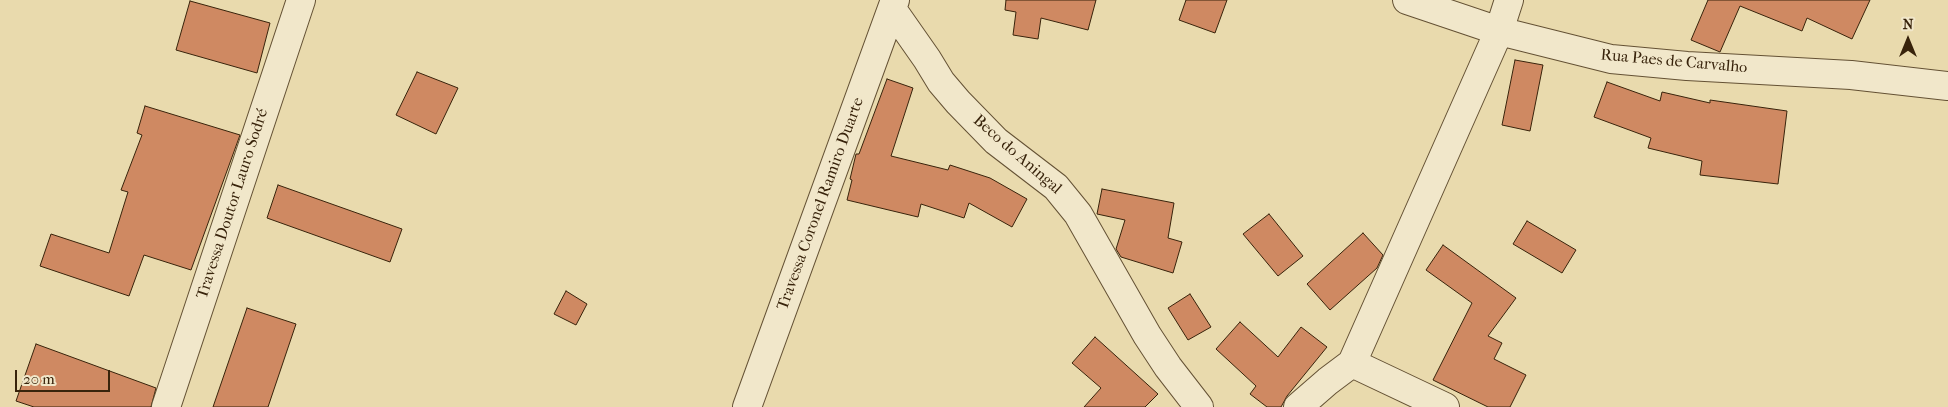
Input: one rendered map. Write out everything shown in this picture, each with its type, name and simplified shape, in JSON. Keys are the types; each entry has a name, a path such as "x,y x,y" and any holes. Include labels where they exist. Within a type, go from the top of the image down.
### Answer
{"street":[{"name":"Travessa Doutor Lauro Sodré","path":"166,407 301,0"},
{"name":"Rua Paes de Carvalho","path":"1407,0 1499,31 1611,59 1687,66 1851,75 1948,86"},
{"path":"1298,407 1352,363 1499,31 1509,0"},
{"name":"Travessa Coronel Ramiro Duarte","path":"747,407 894,4"},
{"name":"Beco do Aningal","path":"894,4 941,82 958,102 996,141 1056,187 1078,214 1147,335 1168,367 1200,407"},
{"path":"1352,363 1445,407"}],"building":[{"path":"1006,0 1096,0 1088,30 1041,18 1038,39 1013,35 1016,12 1005,10"},
{"path":"1186,0 1227,0 1215,33 1179,20"},
{"path":"1708,0 1870,0 1852,39 1807,18 1802,31 1740,6 1720,52 1691,40"},
{"path":"190,1 270,23 257,73 176,50"},
{"path":"1515,60 1543,65 1530,131 1502,125"},
{"path":"417,72 458,88 436,134 396,115"},
{"path":"887,79 913,88 891,156 948,170 950,165 990,178 1027,199 1012,227 969,203 964,218 921,204 918,217 847,200 856,154 859,154"},
{"path":"1607,82 1660,101 1662,92 1710,103 1710,100 1787,111 1778,184 1700,175 1702,161 1648,148 1651,138 1594,117"},
{"path":"145,106 240,135 191,270 144,255 129,296 40,266 51,234 109,253 128,192 121,190 142,135 137,133"},
{"path":"278,185 402,229 390,262 267,218"},
{"path":"1102,189 1174,203 1168,238 1182,242 1173,273 1121,257 1116,249 1125,220 1097,214"},
{"path":"1269,214 1303,256 1278,276 1243,234"},
{"path":"1527,221 1576,250 1562,273 1513,244"},
{"path":"1363,233 1383,255 1377,268 1330,310 1307,284"},
{"path":"1443,245 1516,298 1488,336 1502,343 1494,359 1526,375 1510,407 1488,407 1433,380 1472,303 1426,270"},
{"path":"566,291 587,304 576,325 554,314"},
{"path":"1190,294 1211,327 1188,340 1168,308"},
{"path":"247,308 296,324 268,407 213,407"},
{"path":"1240,322 1278,357 1301,327 1327,347 1287,396 1281,407 1267,407 1250,394 1256,386 1216,349"},
{"path":"1095,337 1158,394 1145,407 1084,407 1101,388 1072,363"},
{"path":"36,344 156,388 151,407 34,407 16,401"}]}
